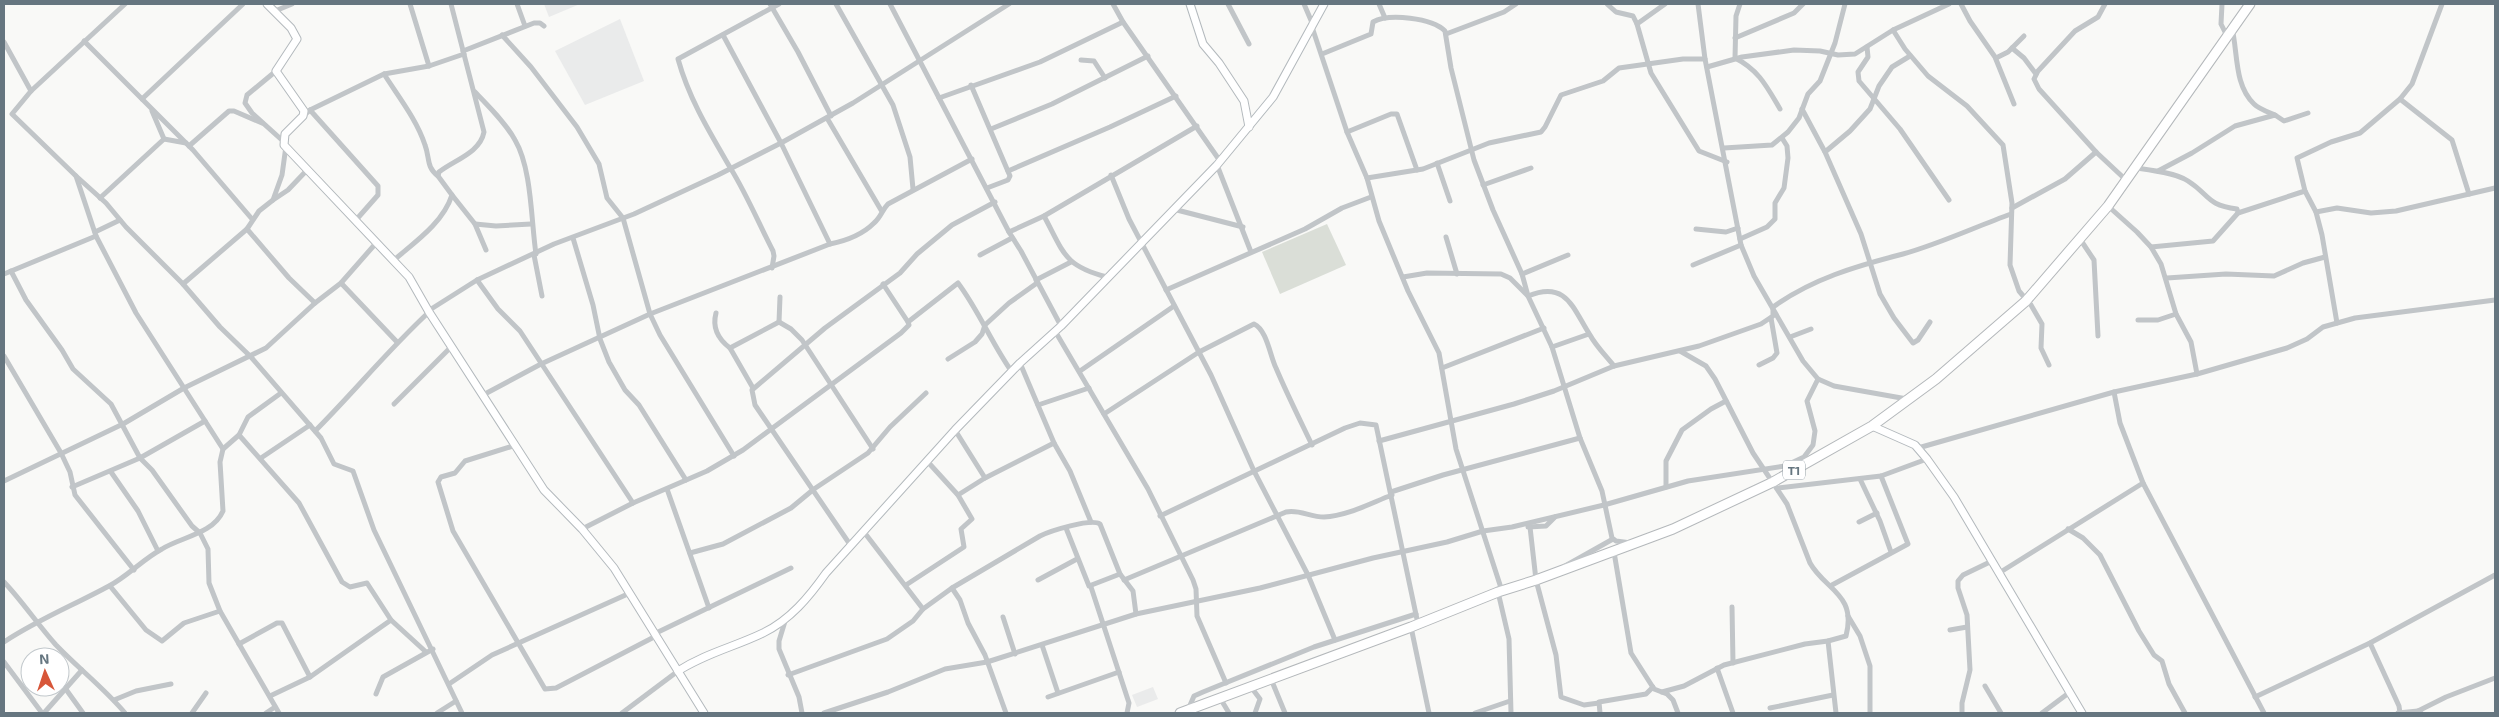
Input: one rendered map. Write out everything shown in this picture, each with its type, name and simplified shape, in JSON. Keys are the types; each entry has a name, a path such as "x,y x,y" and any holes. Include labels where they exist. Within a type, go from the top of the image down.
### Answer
{"highway":[{"name":"T1","path":"1184,712 1415,626 1500,591 1614,552 1706,515 1775,485 1872,426 1936,379 2026,301 2108,206 2250,4"}],"street":[{"path":"125,4 31,91 14,110 14,117 100,198 183,284 220,327 251,357 280,393 316,431 334,464 353,471 374,530 433,649 462,713"},
{"path":"142,99 243,4"},
{"path":"268,4 291,28 297,39 276,71 251,90 245,99 245,103 252,113 265,123 414,283 428,312 544,490 607,558 704,713"},
{"path":"275,11 292,4"},
{"path":"410,4 429,66"},
{"path":"438,176 443,169 472,150 483,137 484,128 450,4"},
{"path":"517,4 525,26"},
{"path":"772,268 773,251 731,169 708,131 689,94 678,59 771,6 779,4"},
{"path":"836,4 884,84 893,104 907,147 914,189"},
{"path":"890,4 938,98 988,188 1089,388 1148,489 1193,580 1197,601 1197,616 1226,682"},
{"path":"316,431 397,342 428,312 477,280 623,218 731,169 829,117 920,62 969,27 1009,4"},
{"path":"1113,4 1123,22 1197,126 1218,163 1251,252"},
{"path":"1190,4 1203,44 1219,63 1244,101 1249,127"},
{"path":"1228,4 1249,44"},
{"path":"1304,4 1347,132 1367,178 1371,197 1413,303 1432,336 1442,368 1450,422 1462,470 1483,531 1500,591 1509,639 1511,713"},
{"path":"622,713 678,671 721,648 762,634 786,618 810,594 955,430 1020,363 1058,328 1218,163 1274,98 1324,4"},
{"path":"1379,4 1385,18"},
{"path":"1446,34 1504,12 1516,4"},
{"path":"1607,4 1616,12 1633,16 1637,24 1646,64 1699,151 1727,162"},
{"path":"1637,24 1665,4"},
{"path":"1698,4 1705,59 1727,162 1738,228 1752,271 1803,361 1818,379 1834,386 1908,399"},
{"path":"1735,58 1735,38 1740,4"},
{"path":"1735,38 1796,11 1803,4"},
{"path":"1839,4 1842,11"},
{"path":"1724,148 1772,145 1782,138 1796,122 1808,94 1820,81 1831,53 1845,4"},
{"path":"1707,67 1735,58 1794,50 1850,55 1868,48 1893,30 1947,4"},
{"path":"1961,4 1970,21 1996,58 2014,104"},
{"path":"2105,4 2094,21 2083,25 2075,31 2036,74 2034,81 2096,152 2126,180"},
{"path":"2222,4 2221,24 2229,32 2239,77 2254,104 2284,121 2308,113"},
{"path":"2337,323 2333,292 2316,212 2305,190 2298,160 2299,156 2331,142 2360,133 2400,99 2412,84 2426,40 2442,4"},
{"path":"771,6 829,117 881,210"},
{"path":"1322,54 1371,34 1373,22 1385,18 1402,18 1431,23 1442,28 1446,34 1451,68 1471,150 1483,184 1522,274 1528,296 1552,347 1580,438 1602,491 1613,539"},
{"path":"938,98 1040,62 1123,22"},
{"path":"273,200 282,175 285,134 310,110 384,74 429,66 525,26 540,23 544,26"},
{"path":"1893,30 1910,56 1938,85 1967,106 2001,142 2008,172 2012,208 2010,214 2010,265 2013,279 2042,324 2041,348 2049,364"},
{"path":"502,35 531,67 586,140 599,164 607,198 623,218 650,314 669,352 734,456"},
{"path":"723,35 781,143 830,244"},
{"path":"1996,58 2012,48 2024,36"},
{"path":"84,41 188,144 252,219"},
{"path":"4,42 31,91"},
{"path":"1868,48 1868,57 1859,71 1858,78 1860,83 1900,129 1949,200"},
{"path":"2012,48 2024,58 2036,74"},
{"path":"991,130 1052,104 1148,56"},
{"path":"1825,152 1860,121 1870,109 1890,69 1910,56"},
{"path":"1735,58 1752,68 1761,77 1780,109"},
{"path":"1367,178 1417,170 1506,138 1541,132 1548,123 1561,95 1602,81 1618,69 1683,59 1705,59"},
{"path":"1081,60 1096,63 1105,78"},
{"path":"276,71 304,109 303,116"},
{"path":"384,74 419,131 426,147 427,163 476,224 486,250"},
{"path":"971,85 1010,176 1008,180 988,188"},
{"path":"473,90 502,121 516,141 524,164 542,296"},
{"path":"1008,171 1085,139 1176,96"},
{"path":"2400,99 2452,140 2469,194"},
{"path":"151,107 164,138"},
{"path":"1802,109 1825,152 1861,234 1880,294 1894,318 1912,343 1918,340 1930,322"},
{"path":"310,110 378,186 378,195 356,220"},
{"path":"188,144 229,111 234,111 265,123"},
{"path":"1347,132 1391,114 1397,114 1417,170"},
{"path":"2158,171 2192,153 2235,126 2275,116"},
{"path":"1009,232 1044,216 1197,126"},
{"path":"164,138 188,144"},
{"path":"100,198 164,138"},
{"path":"1693,266 1741,242 1767,227 1775,219 1775,202 1784,188 1788,158 1787,146 1782,138"},
{"path":"2012,208 2065,179 2096,152"},
{"path":"483,395 542,364 701,292 851,238 874,224 881,210 914,189 972,159"},
{"path":"1437,163 1450,201"},
{"path":"1483,184 1531,168"},
{"path":"2136,168 2158,171 2186,180 2200,190 2211,202 2223,207 2237,209 2238,213"},
{"path":"183,284 247,229 252,219 273,200 288,190 308,169"},
{"path":"1111,175 1141,242 1198,352 1254,471 1308,575 1335,640"},
{"path":"76,176 95,234 136,313 223,449"},
{"path":"2316,212 2337,208 2371,213 2396,211 2495,188"},
{"path":"2151,247 2213,241 2238,213 2305,190"},
{"path":"394,260 444,214 452,195"},
{"path":"1166,290 1305,229 1342,208 1371,197"},
{"path":"753,388 825,328 900,273 917,254 952,225 995,202"},
{"path":"2108,206 2127,221 2151,247 2167,278 2176,314 2191,342 2197,374"},
{"path":"1173,209 1243,228"},
{"path":"1759,365 1777,354 1771,318 1773,307 1806,286 1870,261 1903,254 2010,214"},
{"path":"1044,216 1063,252 1072,262 1083,270 1107,277"},
{"path":"4,274 95,234 120,220"},
{"path":"476,224 496,226 531,224"},
{"path":"1696,229 1726,232 1738,228"},
{"path":"247,229 289,278 315,303"},
{"path":"1446,237 1457,274"},
{"path":"573,238 593,305 600,339 617,377 639,405 686,480"},
{"path":"980,255 1012,238"},
{"path":"2080,239 2094,260 2098,336"},
{"path":"4,481 123,424 184,388 251,357 266,348 315,303 341,283 377,242"},
{"path":"1522,274 1568,255"},
{"path":"2167,278 2230,274 2274,276 2303,263 2325,257"},
{"path":"948,359 975,342 982,334 985,325 1036,281 1072,262"},
{"path":"10,271 26,300 62,350 73,369 91,388 106,398 123,424 140,458 152,470 192,526 200,533 208,549 209,582 220,611 279,713"},
{"path":"1403,277 1427,273 1504,275 1528,296"},
{"path":"477,280 498,310 520,331 633,503"},
{"path":"341,283 397,342"},
{"path":"582,529 734,456 901,333 909,325 908,322 958,283 975,306 1012,372"},
{"path":"884,284 908,322"},
{"path":"1528,296 1549,291 1565,297 1578,313 1589,334 1614,366"},
{"path":"779,322 780,297"},
{"path":"1918,448 2114,392 2197,374 2292,346 2307,339 2323,327 2337,323 2373,315 2495,301"},
{"path":"1080,371 1174,306"},
{"path":"716,313 714,321 716,332 730,348 753,388 755,405 770,430 814,489 851,546"},
{"path":"2138,320 2158,320 2176,314"},
{"path":"1380,441 1514,404 1614,366 1680,351 1761,324 1771,318"},
{"path":"779,322 791,329 805,346 873,449"},
{"path":"730,348 779,322"},
{"path":"1104,414 1198,352 1251,325 1257,325 1312,445"},
{"path":"1442,368 1544,328"},
{"path":"1790,338 1811,329"},
{"path":"1552,347 1589,334"},
{"path":"394,404 451,347"},
{"path":"1680,351 1706,366 1715,379 1765,470 1787,504 1810,563 1815,571 1832,585 1842,599 1847,613 1860,636 1870,666 1870,713"},
{"path":"4,356 7,369 61,453 70,472 72,487 86,511 134,570"},
{"path":"1020,363 1054,443 1070,471 1092,522"},
{"path":"824,713 888,692 945,669 987,662 1136,614 1260,588 1447,542 1483,531 1604,505 1666,487 1707,478 1765,470 1794,463 1811,450 1815,431 1808,398 1818,379"},
{"path":"1038,405 1089,388"},
{"path":"2114,392 2120,423 2143,482 2264,713"},
{"path":"4,642 36,622 110,586 158,551 200,533 213,524 223,512 220,462 223,449 239,435 248,417 280,393"},
{"path":"690,553 723,544 783,513 814,489 873,449 890,427 926,393"},
{"path":"1666,487 1666,461 1680,433 1691,422 1726,401"},
{"path":"72,487 111,472 140,458 205,421"},
{"path":"1160,516 1345,428 1360,423 1376,424 1416,614 1415,626 1429,713"},
{"path":"261,458 310,425"},
{"path":"1872,426 1918,448 1927,458 1954,497 2082,713"},
{"path":"955,430 986,478"},
{"path":"239,435 299,503 342,582 350,587 368,583 391,620 426,652"},
{"path":"1124,580 1293,510 1316,516 1338,515 1392,493 1462,470 1580,438"},
{"path":"958,495 986,478 1054,443"},
{"path":"516,445 465,461 455,473 441,477 438,482 453,531 545,689 548,690 790,568"},
{"path":"1775,485 1881,476 1927,458"},
{"path":"906,585 964,547 961,529 972,517 958,495 927,460"},
{"path":"111,472 138,511 158,551"},
{"path":"1832,585 1908,543 1881,476"},
{"path":"1860,478 1877,514 1891,552"},
{"path":"1999,573 2039,550 2068,529 2143,482"},
{"path":"667,489 709,608"},
{"path":"1859,522 1877,514"},
{"path":"1512,526 1546,526 1556,516"},
{"path":"788,675 887,639 913,621 923,609 952,588 1040,536 1092,522 1100,524 1120,574 1133,591 1136,614"},
{"path":"1530,527 1536,580 1556,655 1561,697 1584,705 1646,694 1653,687"},
{"path":"1066,528 1077,559 1091,587 1128,703 1127,713"},
{"path":"2068,529 2083,538 2100,555 2139,631 2154,655 2162,661 2169,684 2185,713"},
{"path":"864,532 923,609"},
{"path":"1554,574 1613,539 1634,543"},
{"path":"1614,552 1631,653 1653,687 1673,700 1678,713"},
{"path":"1038,580 1077,559"},
{"path":"1962,713 1962,703 1970,670 1966,613 1959,594 1958,581 1962,575 1992,561"},
{"path":"1091,587 1120,574"},
{"path":"2255,697 2370,643 2495,575"},
{"path":"4,582 36,622 125,713"},
{"path":"110,586 146,630 162,641 184,623 220,611"},
{"path":"952,588 963,605 968,623 987,662 1006,713"},
{"path":"448,684 481,662 518,643 630,593"},
{"path":"1732,606 1733,663"},
{"path":"1662,692 1684,686 1717,668 1733,663 1805,644 1846,636 1847,613"},
{"path":"1184,712 1194,696 1226,682 1335,640 1416,614"},
{"path":"1003,617 1014,654"},
{"path":"786,618 778,645 788,675 799,697 802,713"},
{"path":"270,696 310,677 391,620"},
{"path":"239,644 277,623 282,623 310,677"},
{"path":"1950,630 1967,627"},
{"path":"1828,641 1836,713"},
{"path":"2370,643 2399,706 2399,713 2420,712 2446,697 2495,678"},
{"path":"1042,645 1058,693"},
{"path":"376,694 383,677 433,649"},
{"path":"4,662 43,713 57,697"},
{"path":"1717,668 1733,713"},
{"path":"70,683 82,670"},
{"path":"1048,697 1119,672"},
{"path":"1271,679 1285,713"},
{"path":"114,700 136,691 171,684"},
{"path":"1250,686 1260,699 1255,713"},
{"path":"1985,686 2001,713"},
{"path":"2042,713 2070,692"},
{"path":"192,713 206,693"},
{"path":"70,695 82,713"},
{"path":"1770,708 1833,695"},
{"path":"1220,698 1229,713"},
{"path":"437,713 456,701"},
{"path":"1475,713 1510,702"},
{"path":"1599,703 1600,713"},
{"path":"266,713 275,707"}],"shaded area":[{"path":"544,4 580,4 549,17"},
{"path":"620,19 644,81 585,105 555,51"},
{"path":"1327,224 1346,265 1280,294 1262,252"},
{"path":"1153,687 1158,699 1137,707 1132,695"}]}
